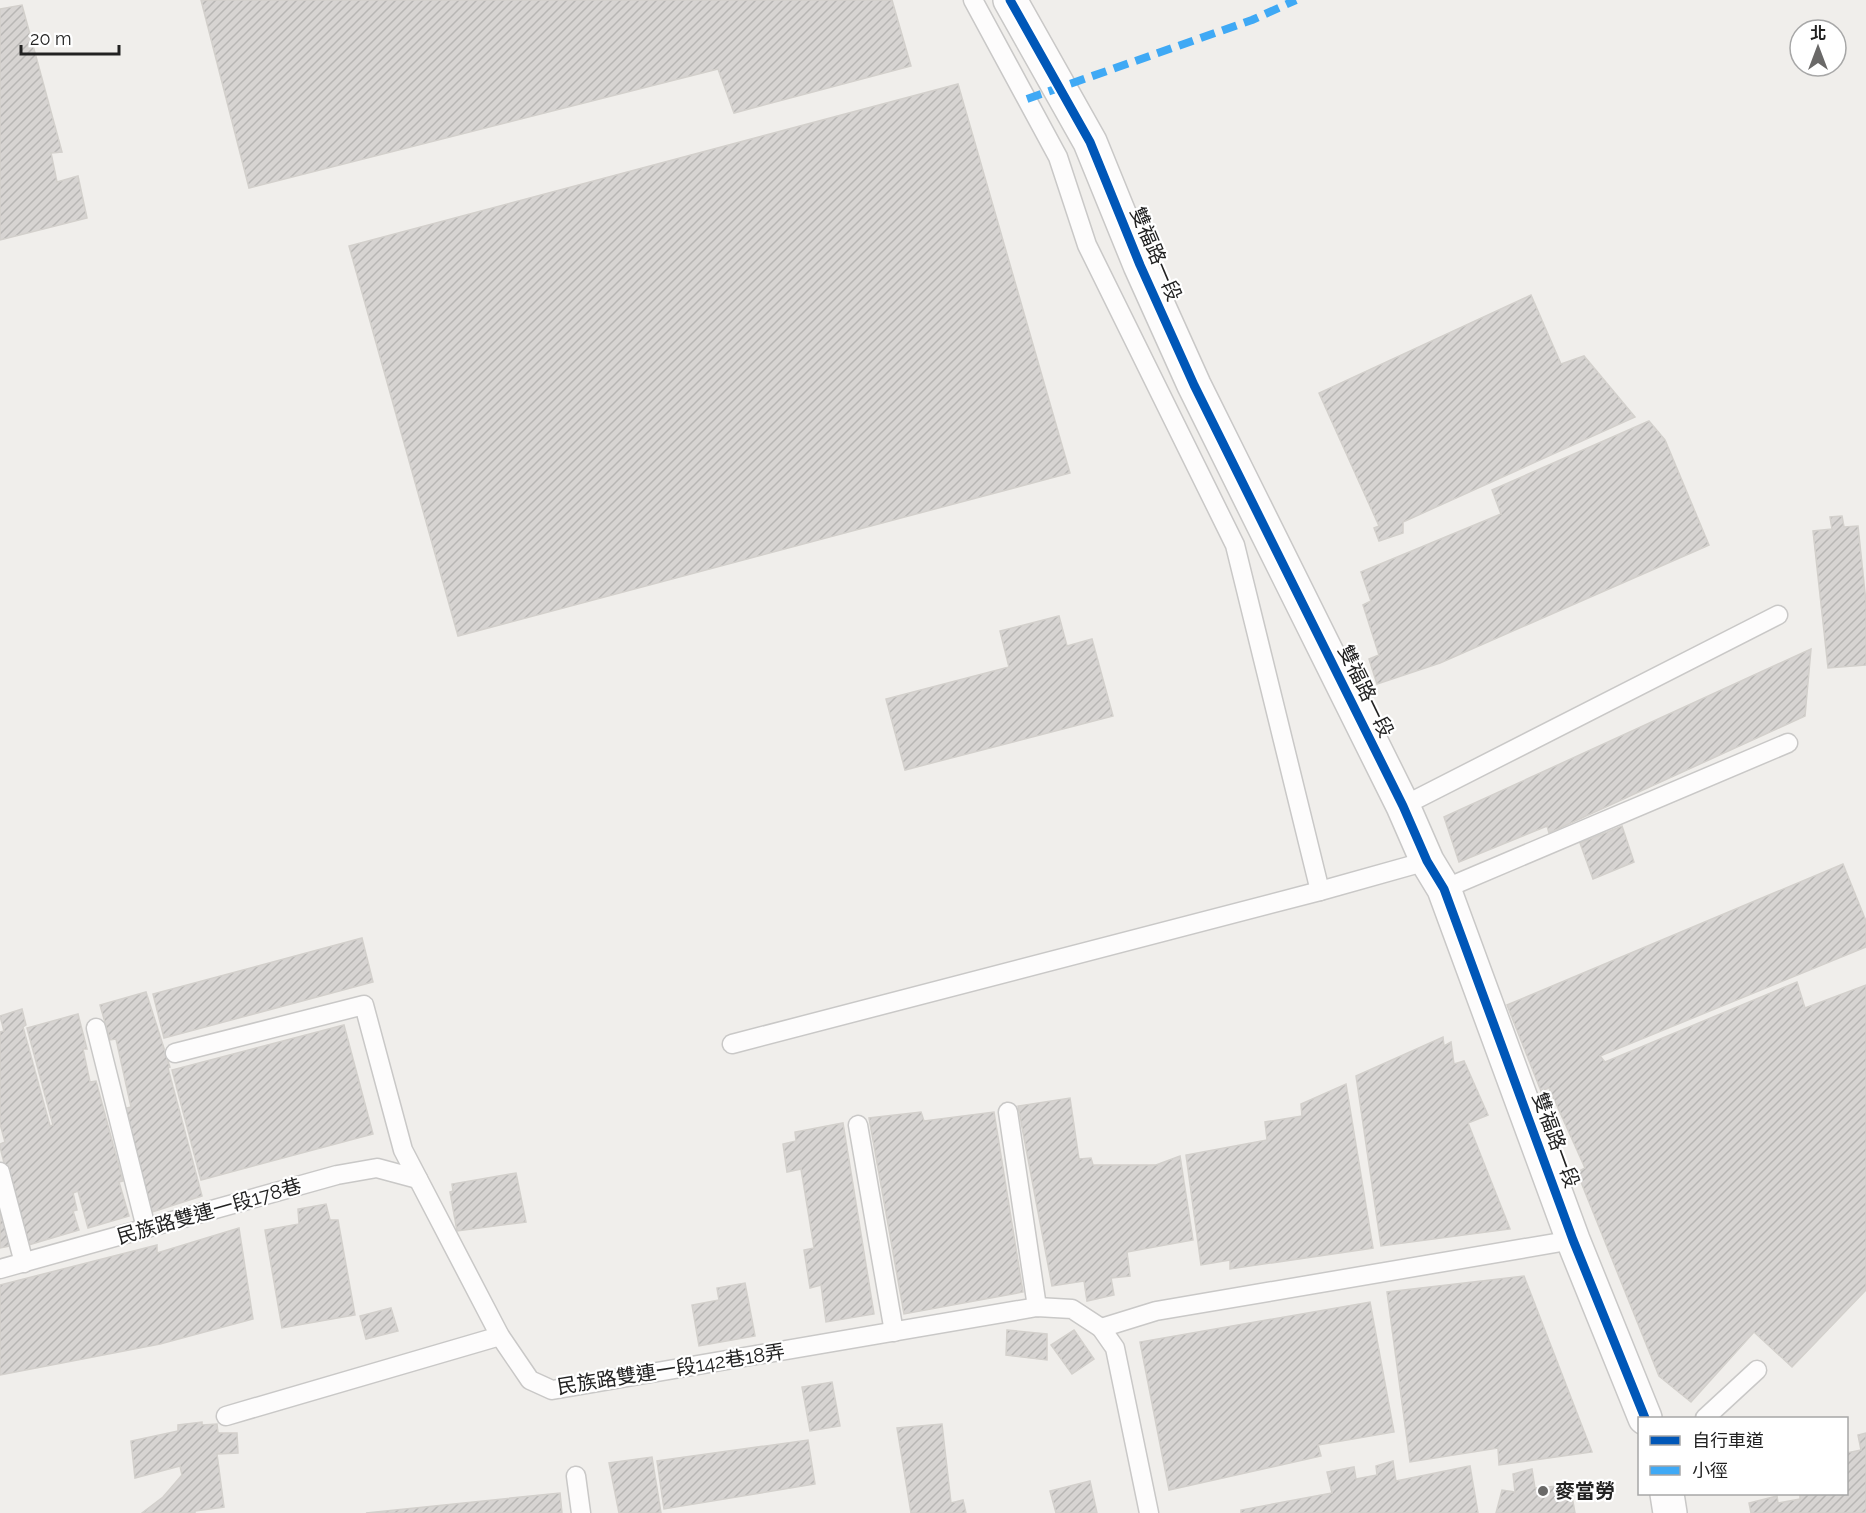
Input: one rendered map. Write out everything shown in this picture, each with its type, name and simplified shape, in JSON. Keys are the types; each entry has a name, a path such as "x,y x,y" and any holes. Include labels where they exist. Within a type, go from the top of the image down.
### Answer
{"street":[{"name":"雙福路一段","path":"1010,0 1090,142 1140,265 1194,386 1403,806 1427,861 1444,889 1573,1240 1644,1417"},
{"path":"1667,1495 1670,1513"}],"lane":[{"path":"973,0 1058,157 1087,245 1235,545 1320,891"},
{"path":"1403,806 1778,615"},
{"path":"1444,889 1788,743"},
{"path":"732,1044 1427,861"},
{"name":"民族路雙連一段142巷18弄","path":"175,1053 364,1005 403,1150 500,1336 530,1380 552,1390 1036,1306 1072,1309 1101,1328 1115,1348 1149,1513"},
{"path":"96,1028 146,1228"},
{"path":"1008,1112 1036,1306"},
{"path":"858,1125 894,1332"},
{"name":"民族路雙連一段178巷","path":"0,1269 338,1175 377,1168 418,1179"},
{"path":"0,1172 24,1263"},
{"path":"1101,1328 1156,1311 1573,1240"},
{"path":"226,1416 500,1336"},
{"path":"1707,1417 1757,1370"},
{"path":"576,1476 581,1513"}],"building":[{"path":"201,0 892,0 911,66 734,113 718,69 249,188"},
{"path":"22,5 62,152 51,153 57,182 78,176 87,218 0,240 0,9"},
{"path":"958,84 1070,473 458,636 349,246"},
{"path":"1531,295 1561,364 1584,356 1635,417 1403,522 1403,533 1379,541 1374,528 1379,526 1319,393"},
{"path":"1649,421 1665,440 1709,545 1440,663 1377,684 1369,659 1379,655 1363,605 1371,601 1361,572 1501,514 1492,490"},
{"path":"1842,516 1844,527 1858,526 1866,602 1866,665 1828,668 1813,531 1832,529 1830,517"},
{"path":"1059,616 1067,646 1092,639 1113,716 905,770 886,699 1009,667 1000,631"},
{"path":"1811,649 1805,716 1549,833 1547,826 1459,862 1444,817"},
{"path":"1622,826 1634,862 1593,879 1580,843"},
{"path":"1843,864 1866,921 1866,947 1600,1056 1605,1062 1797,982 1805,1008 1866,985 1866,1290 1792,1367 1754,1332 1691,1402 1659,1376 1577,1172 1585,1168 1549,1088 1541,1091 1507,1005"},
{"path":"362,938 373,982 164,1038 153,994"},
{"path":"146,992 170,1067 168,1068 202,1196 149,1213 123,1109 131,1107 116,1039 110,1040 100,1005"},
{"path":"22,1009 26,1025 23,1027 50,1126 53,1125 27,1028 78,1014 87,1049 83,1049 90,1082 96,1081 123,1181 119,1182 129,1216 88,1228 78,1191 73,1193 77,1210 73,1211 79,1230 25,1246 0,1147 0,1144 5,1142 0,1124 0,1032 4,1031 0,1016"},
{"path":"344,1025 373,1134 201,1180 172,1070"},
{"path":"1443,1037 1444,1046 1451,1042 1454,1064 1464,1061 1488,1115 1468,1123 1510,1229 1381,1246 1356,1076"},
{"path":"1346,1084 1373,1248 1230,1269 1230,1260 1201,1265 1186,1155 1267,1140 1265,1122 1302,1116 1301,1104"},
{"path":"1070,1098 1079,1159 1091,1158 1093,1165 1156,1165 1180,1156 1193,1240 1127,1252 1130,1276 1111,1278 1114,1295 1087,1301 1084,1281 1052,1286 1018,1106"},
{"path":"921,1112 924,1121 994,1112 1023,1292 904,1314 869,1118"},
{"path":"843,1123 874,1314 826,1322 821,1285 810,1288 804,1250 814,1248 801,1169 787,1172 783,1144 796,1141 795,1132"},
{"path":"516,1173 526,1222 457,1231 450,1192 453,1191 452,1184"},
{"path":"326,1204 330,1220 338,1220 355,1315 282,1328 265,1230 299,1224 298,1209"},
{"path":"0,1205 10,1246 0,1248"},
{"path":"239,1228 253,1319 160,1344 0,1375 0,1285 157,1245 157,1253"},
{"path":"1524,1276 1592,1452 1499,1465 1498,1448 1410,1462 1387,1292"},
{"path":"745,1283 755,1336 699,1346 692,1305 719,1300 717,1288"},
{"path":"1370,1302 1394,1432 1318,1445 1321,1456 1169,1490 1140,1342"},
{"path":"391,1308 398,1331 366,1339 360,1316"},
{"path":"1007,1330 1047,1334 1047,1360 1006,1355"},
{"path":"1074,1330 1094,1359 1072,1374 1051,1345"},
{"path":"832,1382 840,1426 810,1431 802,1387"},
{"path":"202,1422 202,1425 217,1424 218,1433 237,1433 238,1453 217,1454 224,1507 195,1511 195,1513 142,1513 163,1497 182,1475 180,1466 135,1478 131,1441 178,1431 178,1425"},
{"path":"942,1424 951,1503 963,1500 966,1513 911,1513 897,1428"},
{"path":"1866,1433 1866,1513 1751,1513 1749,1503 1777,1496 1778,1503 1800,1499 1800,1495 1848,1495 1848,1453 1861,1450 1858,1435"},
{"path":"808,1440 815,1484 664,1509 657,1461"},
{"path":"652,1457 661,1513 619,1513 609,1463"},
{"path":"1393,1461 1396,1481 1470,1466 1478,1513 1241,1513 1241,1510 1332,1493 1327,1472 1354,1467 1356,1479 1377,1475 1376,1466"},
{"name":"麥當勞","path":"1532,1469 1535,1488 1570,1485 1575,1513 1496,1513 1502,1490 1515,1492 1513,1474"},
{"path":"1090,1481 1097,1513 1056,1513 1050,1491"},
{"path":"560,1493 562,1513 366,1513"}],"marked path":[{"path":"1027,99 1252,20 1296,0"}],"cycle path":[{"path":"1010,0 1090,142 1140,265 1194,385 1403,806 1427,861 1444,889 1573,1240 1645,1417"}],"place":[{"name":"麥當勞","path":"1543,1491"}]}
